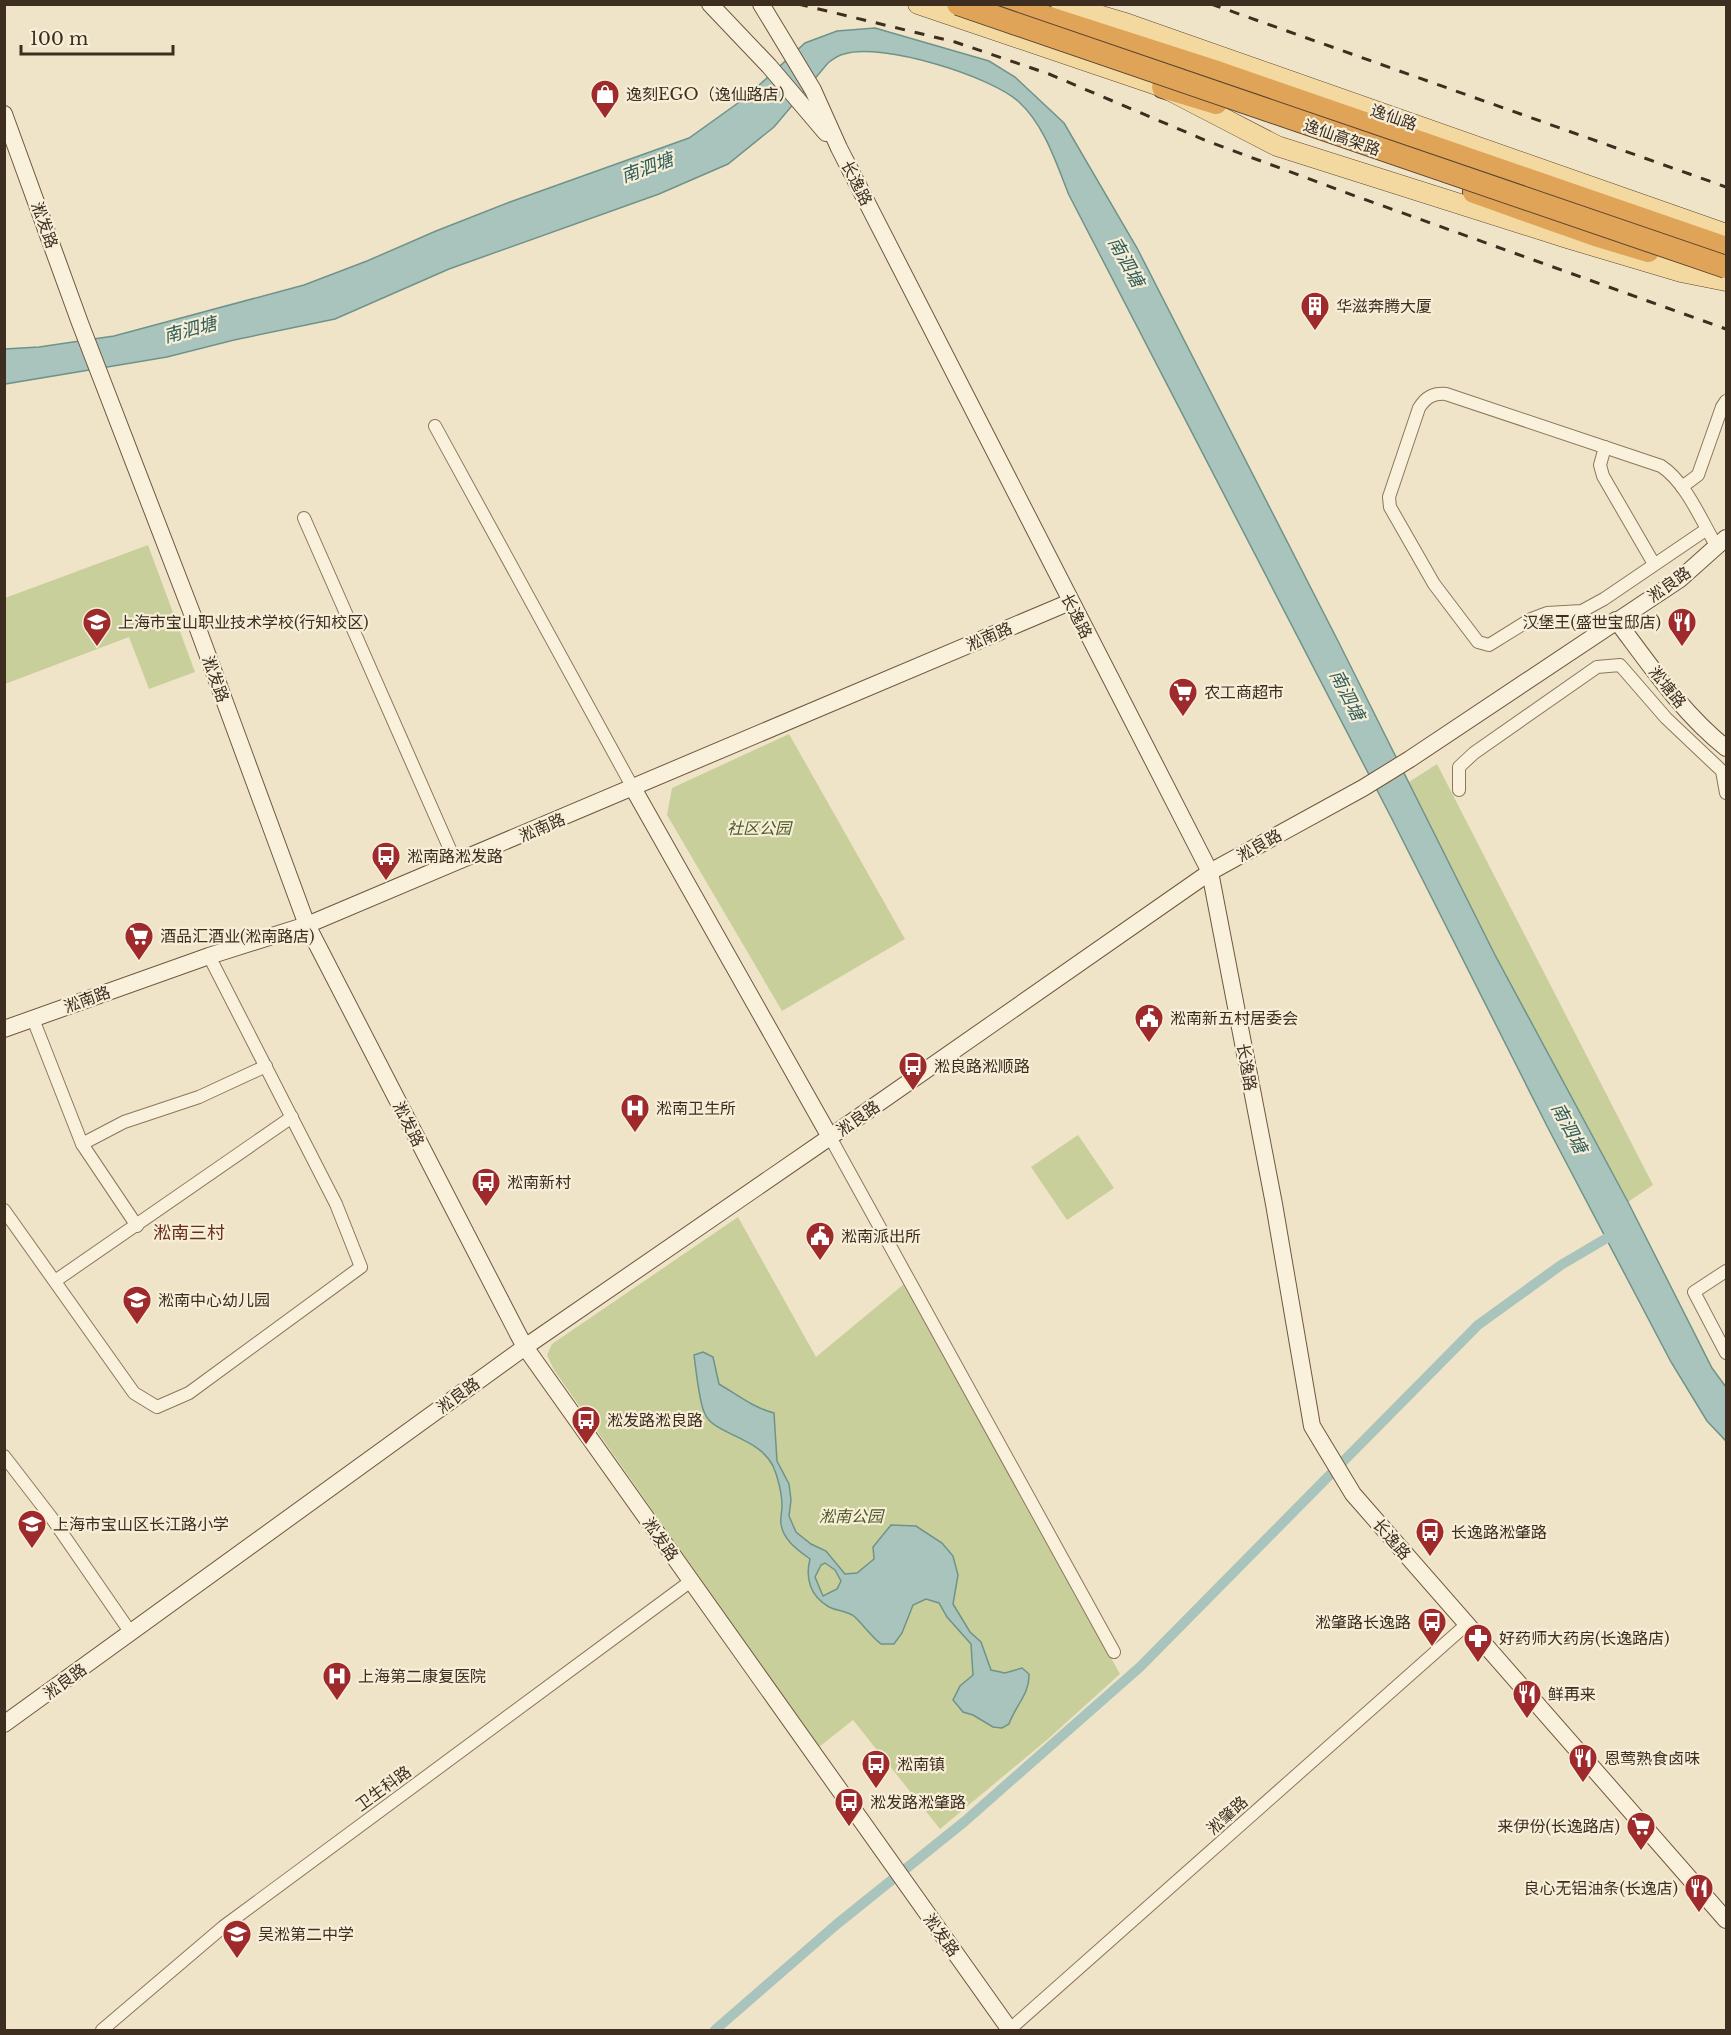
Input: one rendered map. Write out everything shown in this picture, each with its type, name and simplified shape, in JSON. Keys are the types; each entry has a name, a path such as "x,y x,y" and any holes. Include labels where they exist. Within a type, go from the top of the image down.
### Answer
{"highway":[{"name":"逸仙高架路","path":"958,4 1201,89 1726,266"},
{"name":"逸仙高架路","path":"1006,4 1225,75 1726,248"},
{"path":"1163,87 1263,118 1595,235 1681,261 1726,266"}],"main road":[{"name":"逸仙路","path":"918,4 1163,87 1277,146 1567,238 1682,272 1726,281"},
{"name":"逸仙路","path":"1060,4 1122,22 1726,234"},
{"name":"逸仙路","path":"1163,87 1263,103 1726,266"}],"street":[{"name":"长逸路","path":"710,4 769,66 839,148"},
{"name":"长逸路","path":"767,9 813,90 839,148 1210,872 1274,1204 1312,1426 1353,1494 1726,1920"},
{"name":"淞发路","path":"4,114 80,323 198,629 307,925 525,1347 1009,2030"},
{"path":"1707,529 1604,599 1582,611 1547,613 1531,619 1489,645 1483,645 1478,642 1434,584 1389,502 1419,408 1424,400 1432,395 1446,394 1661,466 1669,471 1682,487 1707,529 1722,542"},
{"path":"1682,487 1698,476 1726,401"},
{"path":"435,426 633,788 830,1137 1114,1652"},
{"path":"1605,447 1600,465 1603,476 1654,564"},
{"path":"304,518 456,862"},
{"name":"淞良路","path":"4,1724 525,1347 1210,872 1363,788 1410,759 1680,579 1722,542"},
{"name":"淞南路","path":"4,1029 209,956 307,925 1070,602"},
{"name":"淞塘路","path":"1616,620 1677,700 1705,731 1726,748"},
{"path":"1460,790 1459,767 1474,753 1597,667 1620,665 1666,718 1722,771 1726,793"},
{"path":"4,1210 134,1393 157,1407 189,1393 361,1267 336,1204 209,956"},
{"path":"33,1018 82,1144 137,1226"},
{"path":"82,1144 124,1122 200,1097 266,1066"},
{"path":"55,1281 292,1117"},
{"path":"1726,1271 1694,1292 1726,1353"},
{"path":"4,1455 51,1517 131,1633"},
{"name":"卫生科路","path":"102,2031 223,1927 691,1581"},
{"name":"淞肇路","path":"1009,2030 1466,1625"}],"green space":[{"path":"148,545 195,672 149,689 129,637 5,684 5,598"},
{"name":"社区公园","path":"789,734 905,939 782,1011 667,815 672,788"},
{"path":"1437,764 1653,1185 1628,1202 1495,955 1409,782"},
{"path":"1078,1135 1114,1188 1067,1220 1031,1167"},
{"name":"淞南公园","path":"738,1217 816,1357 904,1284 1120,1674 1048,1739 940,1829 853,1720 819,1747 554,1370 547,1355 552,1344"}],"water":[{"name":"南泗塘","path":"875,28 989,61 1015,77 1064,123 1137,248 1495,955 1628,1202 1712,1368 1726,1387 1726,1441 1707,1421 1671,1362 1548,1128 1393,821 1069,195 1043,134 1019,102 1005,92 961,72 908,57 861,52 842,55 828,63 774,127 728,164 659,194 449,269 335,319 167,357 5,384 5,349 39,347 114,336 304,285 510,202 689,138 745,98 805,43 837,31"},
{"path":"703,1352 713,1357 719,1384 752,1404 774,1413 777,1461 789,1484 791,1500 789,1516 796,1532 811,1544 826,1551 845,1574 857,1573 874,1559 873,1547 891,1525 916,1526 942,1543 953,1556 958,1575 953,1604 970,1632 981,1642 991,1670 1005,1673 1022,1668 1029,1674 1025,1694 1009,1724 1002,1728 993,1727 963,1712 953,1700 960,1686 973,1675 971,1644 947,1617 939,1603 926,1599 913,1605 902,1633 894,1644 881,1644 855,1617 829,1607 817,1598 810,1586 808,1573 810,1559 792,1544 782,1530 781,1496 773,1466 757,1448 717,1427 705,1414 694,1355","holes":["825,1563 835,1570 841,1581 837,1589 823,1596 815,1577 821,1565"]}],"waterway":[{"path":"715,2030 837,1924 964,1822 1140,1667 1478,1325 1561,1265 1617,1232"}],"railway":[{"path":"798,4 955,42 1049,74 1207,141 1726,329"},
{"path":"1211,4 1726,187"}],"place":[{"name":"逸刻EGO（逸仙路店）","path":"605,120"},
{"name":"华滋奔腾大厦","path":"1315,332"},
{"name":"上海市宝山职业技术学校(行知校区)","path":"97,648"},
{"name":"汉堡王(盛世宝邸店)","path":"1682,648"},
{"name":"农工商超市","path":"1183,718"},
{"name":"淞南路淞发路","path":"386,882"},
{"name":"酒品汇酒业(淞南路店)","path":"139,962"},
{"name":"淞南新五村居委会","path":"1149,1044"},
{"name":"淞良路淞顺路","path":"913,1092"},
{"name":"淞南卫生所","path":"635,1134"},
{"name":"淞南新村","path":"486,1208"},
{"name":"淞南派出所","path":"820,1262"},
{"name":"淞南中心幼儿园","path":"137,1326"},
{"name":"淞发路淞良路","path":"586,1446"},
{"name":"上海市宝山区长江路小学","path":"32,1550"},
{"name":"长逸路淞肇路","path":"1430,1558"},
{"name":"淞肇路长逸路","path":"1432,1648"},
{"name":"好药师大药房(长逸路店)","path":"1478,1664"},
{"name":"上海第二康复医院","path":"337,1702"},
{"name":"鲜再来","path":"1527,1720"},
{"name":"恩莺熟食卤味","path":"1583,1784"},
{"name":"淞南镇","path":"876,1790"},
{"name":"淞发路淞肇路","path":"849,1828"},
{"name":"来伊份(长逸路店)","path":"1641,1852"},
{"name":"良心无铝油条(长逸店)","path":"1699,1914"},
{"name":"吴淞第二中学","path":"237,1960"}],"district":[{"name":"淞南三村","path":"189,1233"}]}
